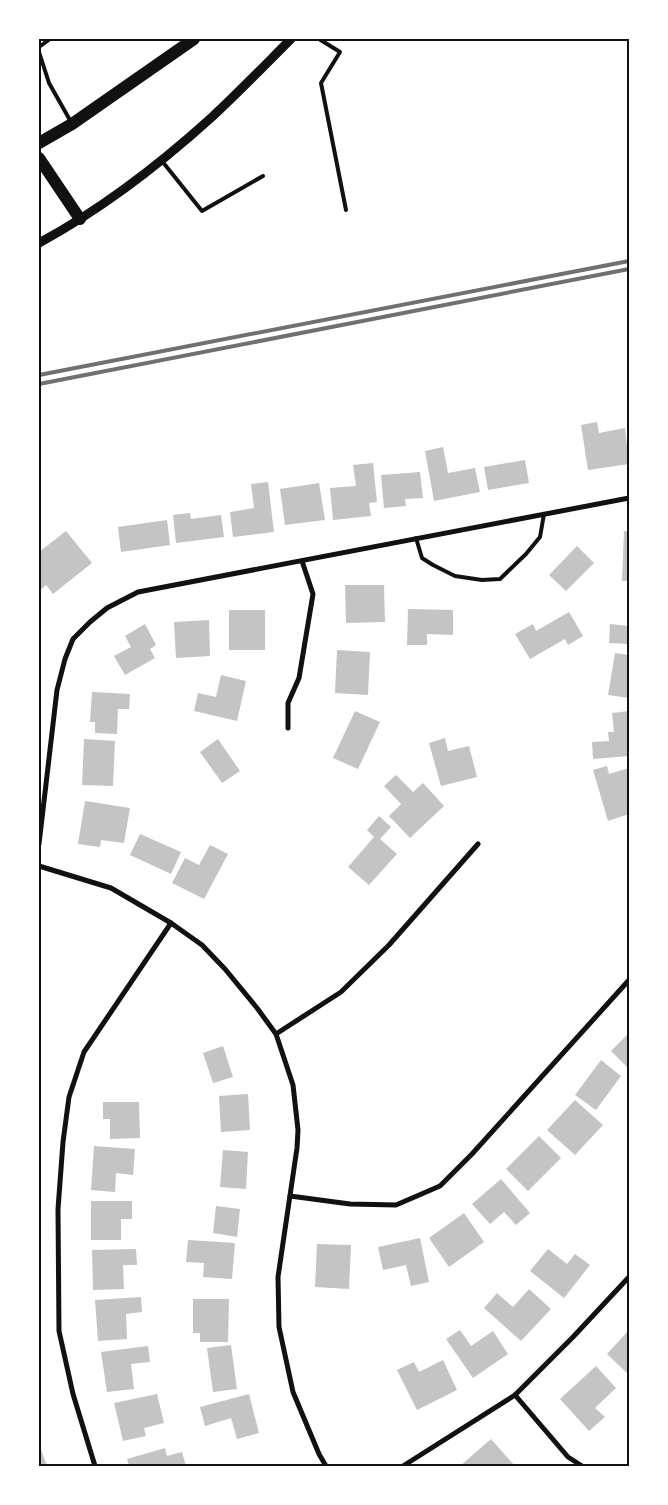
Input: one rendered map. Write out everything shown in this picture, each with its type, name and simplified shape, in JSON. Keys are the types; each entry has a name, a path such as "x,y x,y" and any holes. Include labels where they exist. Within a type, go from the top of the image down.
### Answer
{"main road":[{"path":"176,51 181,39"},
{"path":"39,143 72,124 194,39"},
{"path":"39,158 80,219"}],"street":[{"path":"39,243 125,189 161,160 212,117 291,39"},
{"path":"39,844 57,690 65,659 73,639 107,608 138,592 629,498"},
{"path":"288,728 288,703 299,678 313,594 302,561"},
{"path":"276,1034 340,992 389,944 478,844"},
{"path":"39,866 110,888 171,923 202,946 225,969 258,1008 276,1034 293,1085 298,1130 278,1277 279,1327 293,1392 319,1454 326,1466"},
{"path":"95,1466 73,1394 59,1331 58,1209 63,1142 69,1097 84,1052 171,923"},
{"path":"290,1196 350,1204 396,1205 440,1186 472,1154 629,980"},
{"path":"403,1466 515,1395 629,1277"},
{"path":"515,1395 568,1457 582,1466"}],"lane":[{"path":"39,47 50,39"},
{"path":"319,39 340,52 321,83 346,210"},
{"path":"39,52 49,83 72,124"},
{"path":"161,160 202,211 264,176"},
{"path":"416,538 422,558 455,576 482,580 500,579 526,554 540,537 544,514"}],"building":[{"path":"597,422 599,433 625,428 629,464 588,470 581,425"},
{"path":"443,447 448,473 475,468 480,492 434,501 425,451"},
{"path":"525,460 529,483 488,490 484,467"},
{"path":"373,463 377,502 369,503 371,516 333,520 330,488 356,486 353,465"},
{"path":"420,472 423,498 405,499 406,506 384,508 381,475"},
{"path":"268,482 274,532 233,537 230,512 254,508 251,484"},
{"path":"319,483 325,520 285,525 280,489"},
{"path":"190,513 191,519 221,515 224,537 176,543 173,515"},
{"path":"167,520 170,545 121,552 118,527"},
{"path":"66,531 92,563 53,594 46,585 39,591 39,552"},
{"path":"624,531 629,531 629,581 622,581"},
{"path":"577,546 594,563 566,591 549,575"},
{"path":"345,585 384,585 385,622 346,623"},
{"path":"408,609 453,610 453,635 427,634 427,645 407,645"},
{"path":"229,610 265,610 265,650 229,650"},
{"path":"569,612 583,636 568,645 565,639 530,659 515,634 533,624 536,631"},
{"path":"209,620 210,656 176,658 174,622"},
{"path":"145,624 156,645 150,649 155,658 125,675 114,656 131,647 125,636"},
{"path":"610,624 629,626 629,644 609,643"},
{"path":"337,650 370,652 368,695 335,693"},
{"path":"615,653 629,655 629,698 608,695"},
{"path":"221,675 246,681 237,721 194,711 198,693 216,697"},
{"path":"92,692 130,694 129,709 118,709 117,734 95,733 95,722 90,722"},
{"path":"355,711 380,722 358,769 333,758"},
{"path":"629,711 629,756 593,759 592,742 609,741 608,732 614,732 612,713"},
{"path":"445,738 448,751 469,746 477,777 441,786 429,743"},
{"path":"84,739 115,741 113,786 82,785"},
{"path":"218,739 240,771 222,783 200,752"},
{"path":"607,766 609,774 629,768 629,814 608,821 593,770"},
{"path":"396,775 413,792 423,783 444,806 410,838 389,816 401,804 384,786"},
{"path":"85,801 130,808 124,843 101,840 100,847 78,844"},
{"path":"379,816 391,827 380,839 397,854 369,885 348,867 374,837 367,830"},
{"path":"140,834 181,852 171,874 130,855"},
{"path":"210,845 228,854 204,899 172,883 185,858 199,865"},
{"path":"629,1033 629,1069 611,1051"},
{"path":"223,1046 233,1077 213,1083 203,1053"},
{"path":"601,1060 621,1076 596,1110 575,1095"},
{"path":"248,1094 250,1130 221,1132 219,1096"},
{"path":"575,1100 603,1125 575,1155 547,1130"},
{"path":"103,1102 139,1102 140,1138 110,1139 110,1119 103,1119"},
{"path":"539,1136 561,1158 528,1191 506,1169"},
{"path":"94,1146 135,1149 133,1175 116,1173 115,1192 91,1190"},
{"path":"223,1150 248,1152 246,1189 220,1187"},
{"path":"501,1179 530,1213 516,1225 504,1212 490,1224 472,1204"},
{"path":"91,1201 132,1201 132,1219 121,1219 121,1240 91,1240"},
{"path":"216,1206 240,1209 237,1237 213,1233"},
{"path":"464,1213 484,1242 449,1267 429,1238"},
{"path":"420,1238 429,1282 411,1286 406,1265 383,1270 378,1247"},
{"path":"188,1240 235,1243 232,1279 203,1277 204,1263 186,1262"},
{"path":"317,1244 351,1245 349,1289 315,1287"},
{"path":"136,1249 137,1265 123,1265 124,1289 93,1290 92,1250"},
{"path":"548,1249 567,1264 575,1254 590,1265 564,1298 530,1271"},
{"path":"529,1289 551,1309 521,1341 484,1308 497,1293 513,1307"},
{"path":"141,1297 142,1312 126,1314 127,1339 98,1341 95,1300"},
{"path":"193,1299 229,1299 228,1342 200,1342 200,1333 193,1333"},
{"path":"460,1330 471,1346 493,1331 508,1354 473,1378 446,1339"},
{"path":"629,1330 629,1373 628,1374 607,1354"},
{"path":"231,1345 237,1389 213,1392 207,1348"},
{"path":"148,1346 150,1362 131,1364 134,1389 107,1392 101,1352"},
{"path":"443,1360 457,1390 417,1410 397,1370 414,1362 419,1372"},
{"path":"596,1366 616,1388 595,1408 605,1417 589,1431 560,1399"},
{"path":"157,1394 164,1423 144,1428 146,1436 123,1441 114,1403"},
{"path":"249,1394 259,1433 237,1439 231,1418 205,1426 200,1407"},
{"path":"491,1439 515,1466 460,1466"},
{"path":"39,1444 47,1466 39,1466"},
{"path":"165,1448 167,1456 182,1452 186,1466 129,1466 127,1459"}],"railway":[{"path":"39,375 629,261"},
{"path":"39,384 629,269"}]}
